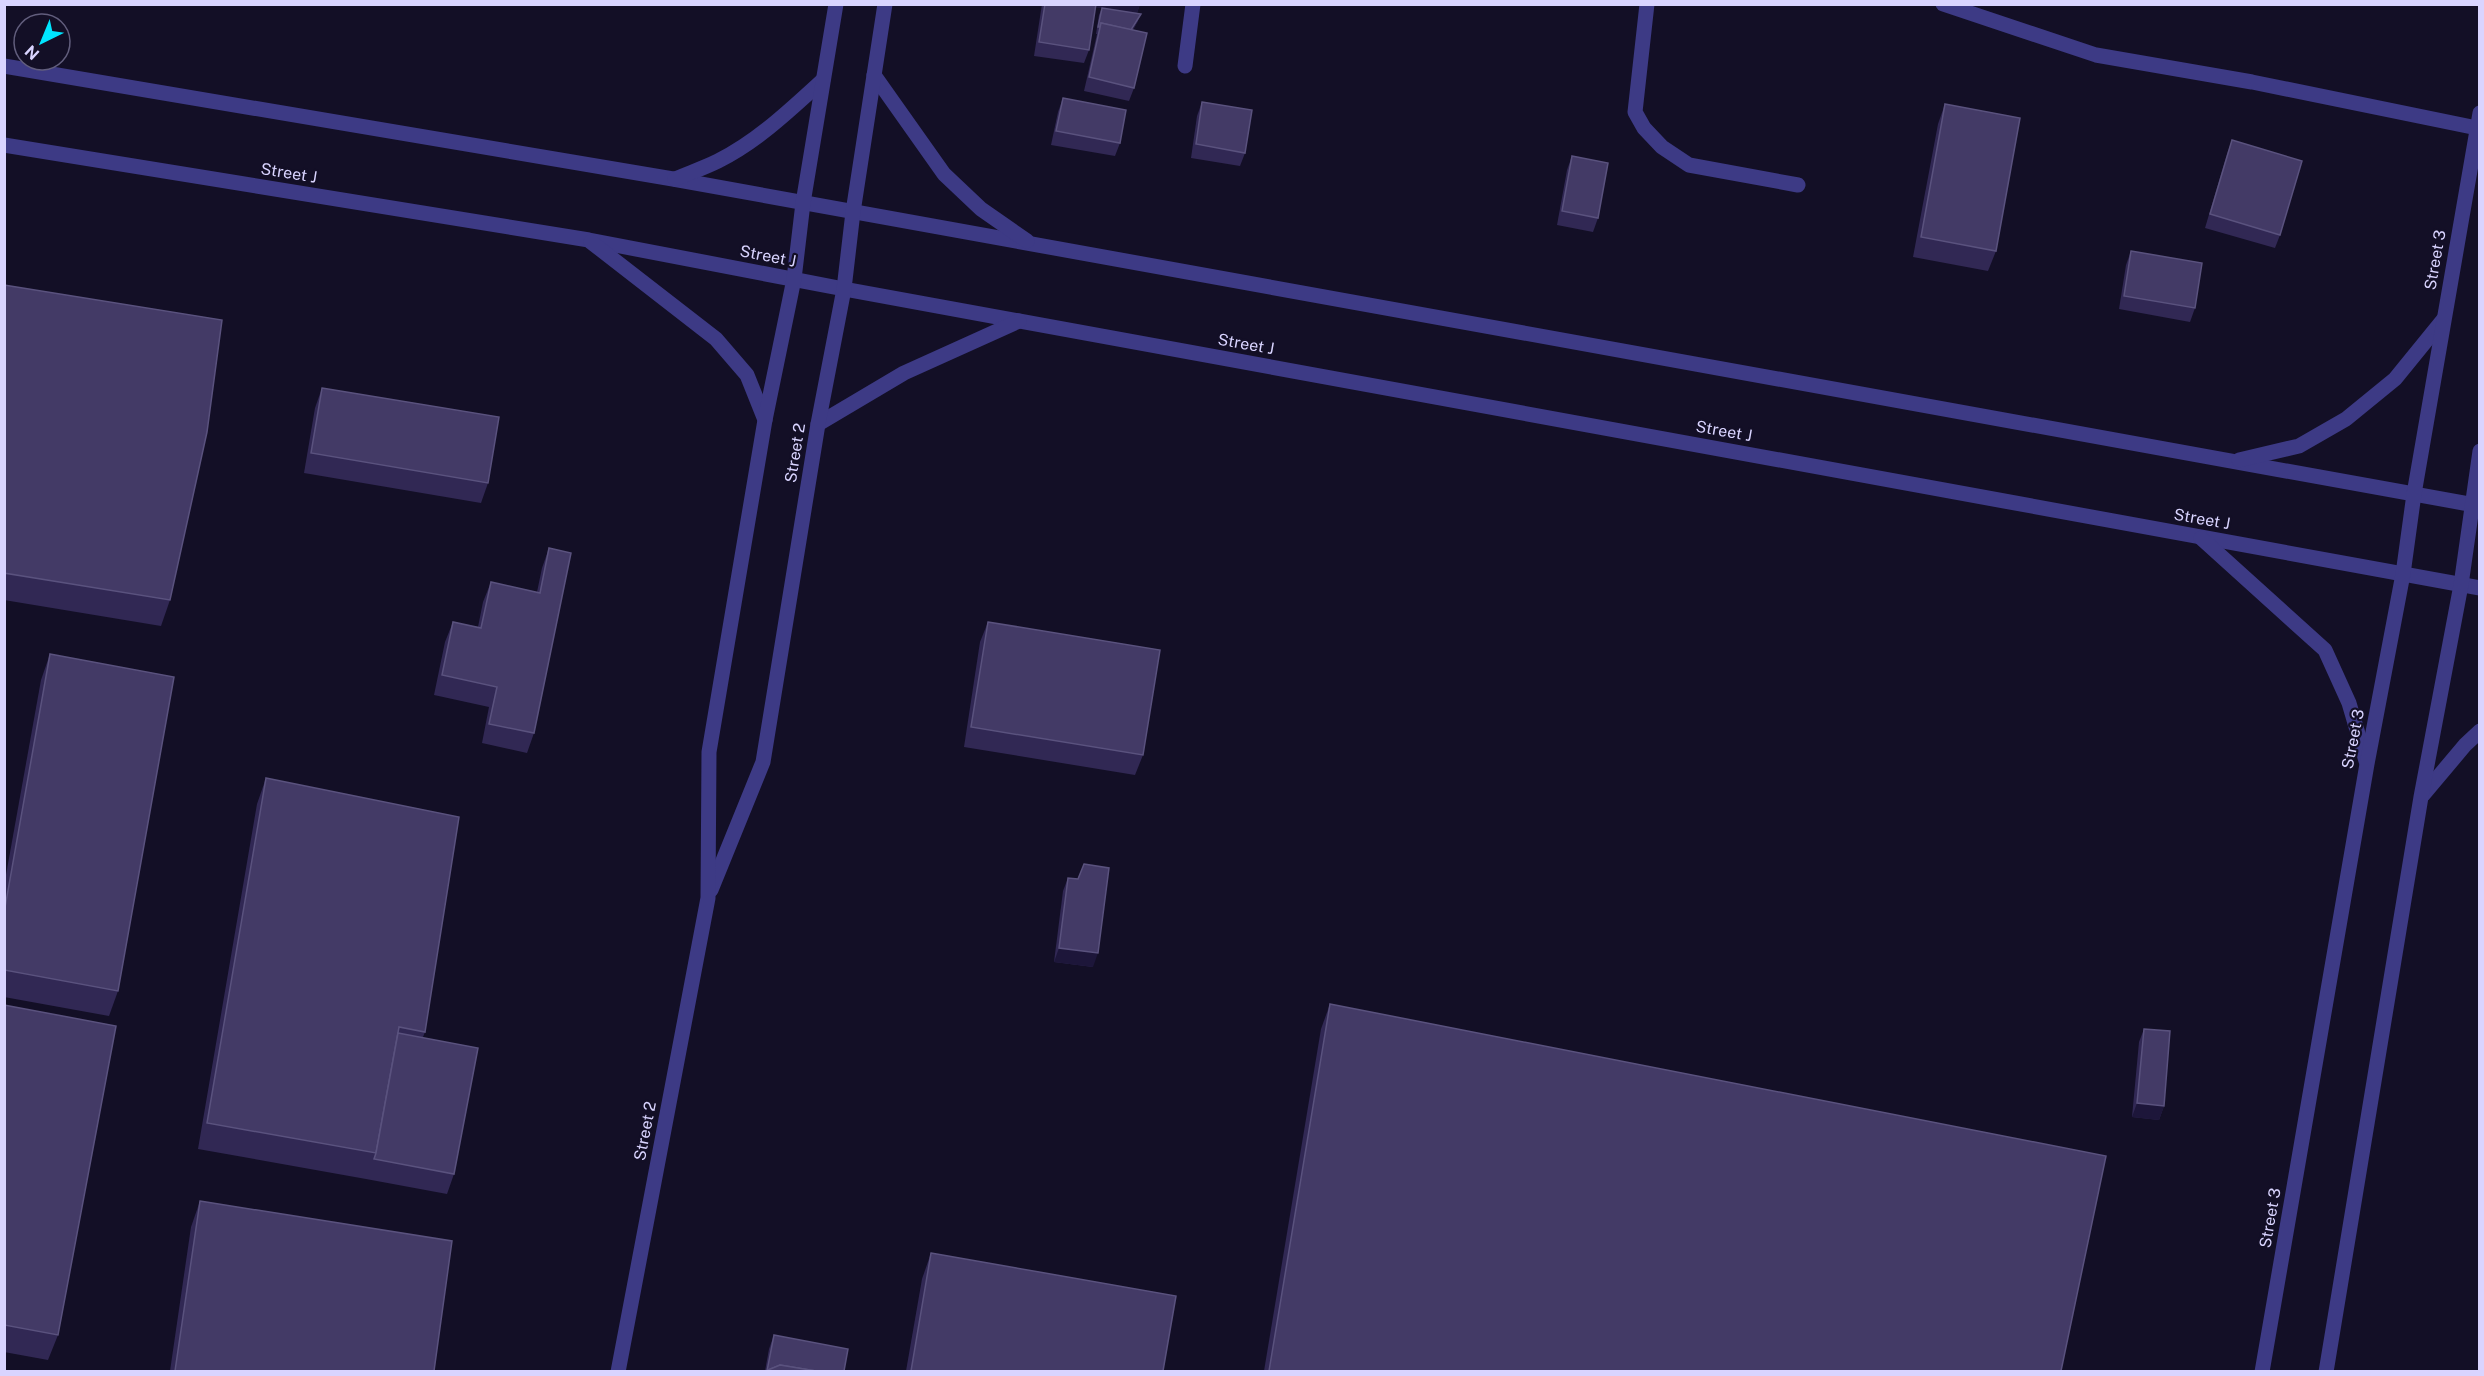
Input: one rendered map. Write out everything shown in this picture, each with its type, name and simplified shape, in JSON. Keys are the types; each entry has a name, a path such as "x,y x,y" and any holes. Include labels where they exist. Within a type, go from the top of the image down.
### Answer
{"street":[{"name":"Street 2","path":"618,1371 708,898 709,753 765,420 794,279 803,203 836,4"},
{"name":"Street 2","path":"708,898 763,762 818,424 844,289 853,212 885,4"},
{"path":"1185,66 1193,4"},
{"path":"1647,4 1635,112 1644,128 1662,147 1689,165 1798,185"},
{"path":"1943,4 2096,55 2478,120"},
{"path":"4,66 673,179 2475,505"},
{"path":"874,75 944,174 981,209 1032,244"},
{"path":"673,179 717,162 750,142 784,116 823,80"},
{"name":"Street 3","path":"2262,1371 2367,764 2403,574 2414,494 2478,120"},
{"name":"Street J","path":"4,145 589,240 844,289 2480,588"},
{"path":"589,240 716,339 747,375 765,420"},
{"path":"2233,461 2299,446 2346,419 2395,379 2443,320"},
{"path":"818,424 904,373 1019,321"},
{"path":"2326,1371 2421,798 2475,505 2480,451"},
{"path":"2200,537 2325,650 2349,703 2367,764"},
{"path":"2421,798 2465,745 2480,731"}],"building":[{"path":"1045,4 1096,4 1089,50 1039,42"},
{"path":"1102,8 1141,14 1131,30 1101,23 1098,27"},
{"path":"1101,23 1147,33 1134,88 1089,77"},
{"path":"1063,98 1126,110 1120,143 1056,131"},
{"path":"1202,102 1252,110 1245,153 1196,144"},
{"path":"1945,104 2020,118 1996,251 1921,237"},
{"path":"2232,140 2302,161 2280,235 2210,214"},
{"path":"1572,156 1608,163 1598,218 1562,211"},
{"path":"2131,251 2202,263 2195,308 2124,296"},
{"path":"4,285 222,320 207,432 170,600 4,573"},
{"path":"322,388 499,417 488,483 311,453"},
{"path":"549,548 571,553 534,733 489,724 497,687 442,675 453,622 481,628 491,582 540,593"},
{"path":"988,622 1160,650 1143,755 971,727"},
{"path":"50,654 174,677 118,991 4,970 4,913"},
{"path":"266,778 459,817 425,1032 399,1027 376,1153 207,1123"},
{"path":"1084,864 1109,868 1098,953 1059,948 1068,878 1078,879"},
{"path":"1330,1004 2106,1156 2061,1371 1269,1371"},
{"path":"4,1005 116,1026 58,1335 4,1325"},
{"path":"2144,1029 2170,1031 2164,1106 2137,1103"},
{"path":"398,1033 478,1048 454,1174 374,1159"},
{"path":"200,1201 452,1241 434,1371 175,1371"},
{"path":"931,1253 1176,1296 1163,1371 911,1371"},
{"path":"774,1335 848,1349 844,1371 816,1371 780,1365 767,1371"},
{"path":"780,1365 816,1371 768,1371"}]}
